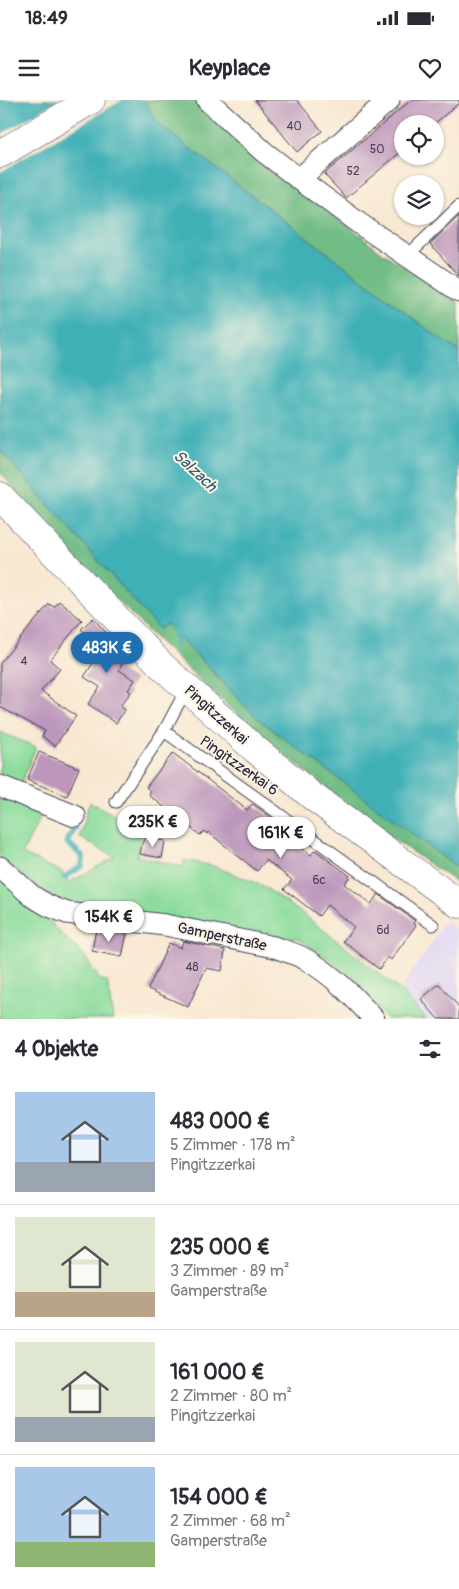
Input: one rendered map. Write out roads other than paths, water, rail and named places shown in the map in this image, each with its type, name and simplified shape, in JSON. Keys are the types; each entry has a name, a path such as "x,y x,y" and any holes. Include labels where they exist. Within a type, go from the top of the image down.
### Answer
{"street":[{"path":"0,154 91,100"},
{"path":"207,100 264,152 299,179 459,291"},
{"path":"299,179 389,100"},
{"name":"Pingitzzerkai","path":"0,496 156,659 255,749 312,796 459,904"},
{"path":"0,786 75,816"},
{"name":"Gamperstraße","path":"0,867 32,896 49,906 67,913 165,925 274,947 306,959 341,984 374,1019"}],"lane":[{"path":"407,256 459,206"},
{"path":"116,802 164,731 187,688"},
{"name":"Pingitzzerkai 6","path":"164,731 433,925"}],"water":[{"name":"Salzach","path":"0,100 144,100 158,124 443,341 459,351 459,869 257,718 167,624 159,629 0,450"}],"waterway":[{"path":"175,626 176,644"},
{"path":"65,877 82,866 83,857 67,842 75,828"}]}
